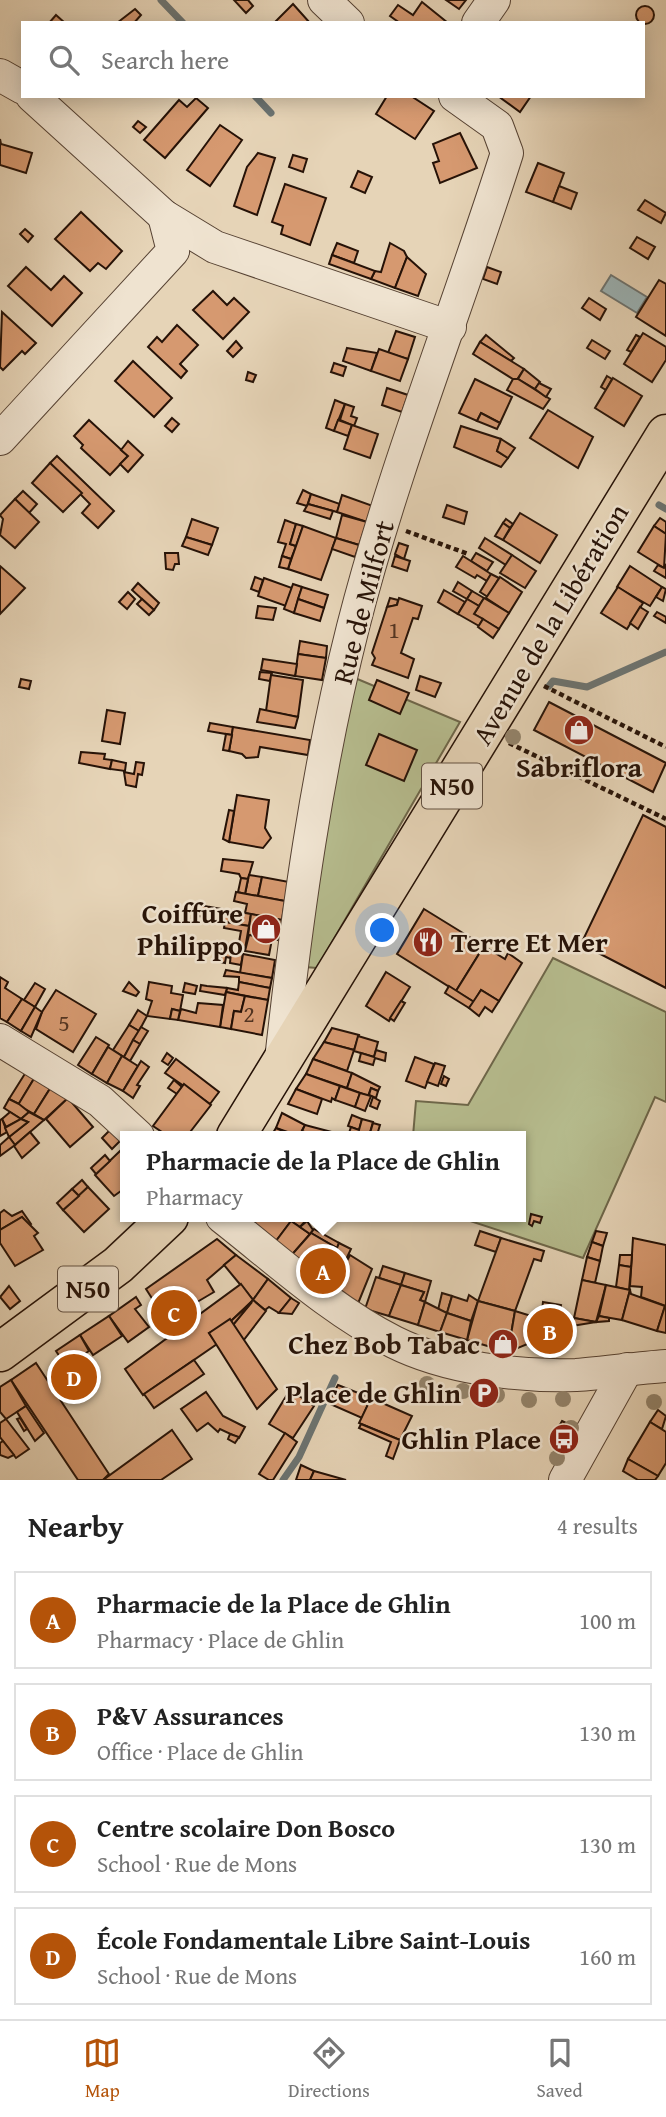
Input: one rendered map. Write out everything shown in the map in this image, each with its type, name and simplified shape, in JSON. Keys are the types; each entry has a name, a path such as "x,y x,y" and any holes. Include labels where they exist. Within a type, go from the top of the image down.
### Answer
{"main road":[{"name":"Avenue de la Libération","path":"239,1131 666,434"},
{"name":"N50","path":"0,1352 118,1265 164,1222"}],"street":[{"path":"324,0 346,21"},
{"path":"479,21 494,0"},
{"path":"0,75 21,87"},
{"path":"34,98 164,216 215,247 450,327"},
{"name":"Rue de Milfort","path":"281,1065 297,913 327,740 353,625 507,153 497,126 458,98"},
{"path":"164,216 173,251"},
{"path":"0,439 173,251 215,247"},
{"path":"0,1040 100,1101 133,1131"},
{"path":"228,1222 350,1317 396,1343 452,1362 519,1372 575,1375 666,1366"},
{"path":"565,1480 627,1369"}],"path":[{"path":"384,524 467,554"},
{"path":"520,674 666,747"},
{"path":"486,731 666,818"}],"green space":[{"path":"355,678 460,722 317,968 305,967 336,764"},
{"path":"553,958 666,1012 666,1102 655,1097 583,1258 473,1222 526,1222 526,1131 413,1131 416,1101 468,1105"}],"water":[{"path":"611,275 647,297 637,313 601,291"}],"building":[{"path":"234,0 248,0 253,6 246,13"},
{"path":"446,0 466,0 459,9"},
{"path":"422,2 446,21 397,21 390,16 398,5 413,15"},
{"path":"293,4 308,21 276,21"},
{"path":"645,6 653,12 651,21 645,24 645,21 639,21 636,15 639,9"},
{"path":"135,9 141,15 136,21 120,21"},
{"path":"56,15 63,21 51,21"},
{"path":"196,98 208,108 165,158 144,140 179,100 187,107"},
{"path":"386,98 414,98 434,111 415,139 376,114"},
{"path":"501,98 530,98 520,112"},
{"path":"138,121 146,127 140,133 133,127"},
{"path":"220,125 242,140 210,186 187,170"},
{"path":"460,133 477,168 440,183 433,163 439,161 433,144"},
{"path":"0,139 1,144 32,153 26,173 0,165"},
{"path":"258,153 275,158 257,215 234,206 247,167"},
{"path":"293,155 307,159 303,172 289,167"},
{"path":"538,163 564,173 553,202 526,192"},
{"path":"358,171 372,177 365,193 351,187"},
{"path":"285,184 326,198 310,245 281,234 283,226 272,222"},
{"path":"559,186 577,193 571,209 553,202"},
{"path":"645,200 666,213 661,223 638,210"},
{"path":"81,212 122,251 106,269 98,263 90,271 55,239"},
{"path":"25,229 33,236 28,242 20,234"},
{"path":"637,237 655,247 648,259 630,248"},
{"path":"337,243 358,251 354,263 332,255"},
{"path":"390,243 404,251 407,257 395,288 371,279 375,271 381,272"},
{"path":"332,255 375,271 371,279 329,264"},
{"path":"407,257 426,274 418,296 395,288"},
{"path":"26,267 51,290 64,276 82,293 52,326 8,286"},
{"path":"487,267 501,272 497,284 483,279"},
{"path":"659,280 666,284 666,336 636,317"},
{"path":"213,291 227,305 234,298 249,312 223,339 193,310"},
{"path":"589,298 606,309 600,320 582,308"},
{"path":"2,312 36,343 25,354 22,351 3,370 0,367"},
{"path":"177,325 198,345 180,364 187,371 181,378 148,347 157,337 162,342"},
{"path":"396,331 415,337 408,359 388,353"},
{"path":"643,333 666,347 666,360 652,382 624,364"},
{"path":"486,335 514,358 511,361 480,342"},
{"path":"636,335 640,337 631,352 627,350"},
{"path":"592,340 610,351 605,359 587,348"},
{"path":"236,341 242,348 233,357 227,351"},
{"path":"480,342 524,369 516,381 473,354"},
{"path":"347,348 377,353 371,371 343,361"},
{"path":"379,349 408,359 400,381 371,371"},
{"path":"133,361 172,398 154,417 115,381"},
{"path":"334,363 346,367 343,376 331,372"},
{"path":"524,369 540,382 535,389 518,379"},
{"path":"248,372 256,375 253,382 246,380"},
{"path":"607,376 612,379 606,390 601,387"},
{"path":"613,378 642,396 624,426 595,408"},
{"path":"475,379 512,397 500,423 481,413 477,421 459,413"},
{"path":"513,379 518,379 550,399 543,409 507,390"},
{"path":"539,383 551,389 546,397 535,389"},
{"path":"387,388 408,395 402,412 382,405"},
{"path":"335,400 345,404 334,431 326,428"},
{"path":"345,404 354,407 351,416 357,418 354,426 340,420"},
{"path":"548,410 593,437 578,468 530,438"},
{"path":"481,413 500,423 497,429 477,421"},
{"path":"172,418 179,424 172,432 165,426"},
{"path":"89,420 128,456 110,475 81,448 83,445 74,436"},
{"path":"338,420 352,425 348,436 334,431"},
{"path":"352,425 378,434 370,458 344,449"},
{"path":"461,426 501,439 497,451 508,458 501,467 454,447"},
{"path":"501,439 515,448 508,458 497,451"},
{"path":"128,441 143,455 128,472 120,464 128,456 121,450"},
{"path":"57,456 114,511 98,528 82,513 90,504 50,463"},
{"path":"50,463 82,493 63,512 32,483"},
{"path":"303,490 311,494 307,506 297,503"},
{"path":"23,491 37,504 29,513 15,499"},
{"path":"311,494 340,504 337,512 308,504"},
{"path":"342,495 373,506 367,522 337,512"},
{"path":"15,499 39,522 15,548 0,535 3,519 0,515"},
{"path":"308,504 333,511 330,519 304,511"},
{"path":"447,505 467,512 464,524 443,517"},
{"path":"520,513 557,535 540,563 503,540"},
{"path":"342,515 367,522 359,545 336,538"},
{"path":"660,518 666,522 666,534 654,526"},
{"path":"192,519 218,528 212,545 186,537"},
{"path":"506,519 513,524 510,528 503,523"},
{"path":"285,520 296,524 290,544 296,546 291,559 282,556 286,544 278,542"},
{"path":"503,523 510,528 503,540 495,536"},
{"path":"296,524 303,526 296,546 290,544"},
{"path":"303,526 336,538 321,580 288,569"},
{"path":"654,526 666,534 664,568 638,552"},
{"path":"186,537 212,545 208,555 182,546"},
{"path":"336,538 359,545 355,557 332,549"},
{"path":"485,538 512,555 506,565 479,548"},
{"path":"399,543 408,546 404,559 395,554"},
{"path":"165,553 178,553 179,564 175,564 173,570 166,569"},
{"path":"476,553 493,562 487,571 471,561"},
{"path":"512,555 536,571 525,588 500,573"},
{"path":"282,556 291,559 288,569 279,567"},
{"path":"395,556 410,561 407,571 392,566"},
{"path":"463,556 491,574 487,581 477,575 475,578 456,567"},
{"path":"666,564 666,578 654,571 658,565 664,568"},
{"path":"0,566 25,588 0,614"},
{"path":"630,566 662,587 650,606 617,587"},
{"path":"491,574 499,578 488,597 480,592"},
{"path":"255,577 263,580 259,592 251,589"},
{"path":"500,577 522,592 509,613 486,598"},
{"path":"264,578 292,588 286,606 258,596"},
{"path":"458,582 472,591 467,599 453,591"},
{"path":"138,583 159,603 154,610 132,590"},
{"path":"293,584 302,587 294,613 284,609"},
{"path":"302,587 328,595 324,608 298,599"},
{"path":"618,587 643,603 627,629 601,613"},
{"path":"662,587 666,589 663,601 656,597"},
{"path":"444,590 465,602 458,614 438,602"},
{"path":"472,591 484,598 479,606 467,599"},
{"path":"128,592 135,599 127,609 119,602"},
{"path":"390,598 398,600 397,605 387,607"},
{"path":"399,598 422,606 418,619 413,618 401,653 414,659 408,678 372,665 375,658 372,653 387,607 397,605"},
{"path":"484,598 509,613 499,629 474,614"},
{"path":"142,599 154,610 149,615 137,604"},
{"path":"298,599 324,608 320,621 294,613"},
{"path":"467,599 479,606 474,614 483,619 479,626 458,614"},
{"path":"258,606 276,608 273,620 256,618"},
{"path":"640,607 648,612 638,629 630,623"},
{"path":"657,612 666,617 666,623 654,616"},
{"path":"483,619 499,629 493,638 478,627"},
{"path":"300,641 327,646 326,658 298,654"},
{"path":"298,654 326,658 322,680 295,676"},
{"path":"263,659 297,664 295,676 261,670"},
{"path":"260,672 272,673 270,681 259,679"},
{"path":"271,675 303,680 298,717 266,711"},
{"path":"420,676 441,683 435,697 416,690"},
{"path":"21,679 31,681 29,689 19,687"},
{"path":"377,680 409,693 400,714 369,700"},
{"path":"549,702 666,763 653,792 534,730"},
{"path":"260,709 298,717 295,728 257,722"},
{"path":"107,710 125,713 120,744 102,741"},
{"path":"210,723 233,727 232,735 208,731"},
{"path":"233,727 310,740 308,755 260,747 258,757 246,758 242,754 229,751"},
{"path":"226,734 232,735 229,751 223,750"},
{"path":"379,734 417,750 404,781 366,765"},
{"path":"81,752 105,754 104,759 112,760 110,769 79,763"},
{"path":"112,760 126,763 125,771 110,769"},
{"path":"136,762 144,763 142,775 138,774 136,787 126,785 124,772 134,774"},
{"path":"237,795 269,800 265,828 271,838 263,848 229,842"},
{"path":"229,810 234,811 229,842 223,839"},
{"path":"643,815 666,827 666,988 581,944"},
{"path":"223,859 253,862 248,879 241,878 239,874 221,871"},
{"path":"249,875 262,877 258,896 245,894"},
{"path":"262,877 289,882 285,901 258,896"},
{"path":"241,878 248,879 245,894 238,892"},
{"path":"236,892 285,901 282,920 245,913 247,904 234,901"},
{"path":"199,905 210,907 208,917 197,916"},
{"path":"210,907 251,914 249,926 208,919"},
{"path":"424,909 484,946 456,991 397,954"},
{"path":"251,914 282,920 278,940 248,935"},
{"path":"225,922 249,926 245,949 238,948 241,931 224,928"},
{"path":"249,935 272,939 269,955 245,951"},
{"path":"220,942 227,943 225,950 219,949"},
{"path":"484,946 505,959 508,953 522,963 499,1001 481,990 474,1002 456,991"},
{"path":"215,948 232,951 231,958 226,957 225,963 220,962 221,958 215,956"},
{"path":"231,952 243,954 241,965 230,963"},
{"path":"243,954 275,960 272,978 240,973"},
{"path":"226,970 272,978 270,988 239,982 239,977 224,976"},
{"path":"386,972 410,987 389,1021 366,1006"},
{"path":"0,977 8,982 5,988 22,999 7,1022 0,1018"},
{"path":"129,982 139,992 136,996 123,991"},
{"path":"149,982 172,986 171,993 183,995 180,1011 172,1009 170,1019 147,1016 152,1001 146,999"},
{"path":"239,982 270,988 268,1000 226,992 227,988 238,990"},
{"path":"35,983 45,989 35,1007 24,1000"},
{"path":"185,983 197,986 195,994 183,992"},
{"path":"201,985 227,988 225,995 200,991"},
{"path":"449,986 474,1002 469,1008 445,993"},
{"path":"56,990 96,1014 73,1052 36,1029 42,1012"},
{"path":"481,990 499,1001 492,1012 485,1007 479,1016 469,1008"},
{"path":"226,992 245,996 241,1012 234,1011 231,1029 220,1027"},
{"path":"245,996 268,1000 262,1035 231,1029 234,1011 241,1012"},
{"path":"22,999 35,1007 21,1031 7,1022"},
{"path":"401,1001 405,1003 394,1021 390,1018"},
{"path":"198,1003 223,1005 220,1027 178,1020 181,1009 196,1013"},
{"path":"35,1007 42,1012 31,1037 21,1031"},
{"path":"172,1009 180,1011 178,1020 170,1019"},
{"path":"138,1010 147,1016 139,1031 129,1025"},
{"path":"129,1025 139,1031 124,1057 113,1050"},
{"path":"141,1027 148,1031 140,1044 133,1040"},
{"path":"332,1028 359,1035 354,1050 324,1042"},
{"path":"358,1036 378,1042 374,1057 354,1051"},
{"path":"96,1037 109,1045 92,1074 78,1065"},
{"path":"133,1040 140,1044 130,1061 124,1057"},
{"path":"324,1042 354,1050 347,1071 313,1059"},
{"path":"108,1047 122,1056 107,1083 92,1074"},
{"path":"376,1050 386,1053 385,1061 375,1058 373,1065 359,1061 361,1053 374,1057"},
{"path":"167,1053 173,1058 168,1065 162,1061"},
{"path":"122,1056 138,1066 123,1091 107,1083"},
{"path":"415,1057 434,1064 425,1088 406,1081"},
{"path":"176,1059 219,1092 210,1104 165,1073"},
{"path":"313,1059 352,1073 347,1088 306,1074"},
{"path":"141,1061 149,1067 137,1085 140,1086 133,1098 123,1091"},
{"path":"435,1063 445,1066 438,1086 427,1082"},
{"path":"26,1072 35,1077 19,1104 9,1099"},
{"path":"352,1073 380,1087 378,1091 371,1088 368,1096 347,1088"},
{"path":"306,1074 340,1086 335,1100 332,1098 331,1102 296,1089"},
{"path":"444,1076 449,1079 446,1086 441,1084"},
{"path":"35,1077 51,1087 34,1114 18,1105"},
{"path":"174,1080 182,1087 177,1094 168,1088"},
{"path":"184,1084 211,1105 191,1131 160,1131 153,1126"},
{"path":"340,1086 360,1093 355,1107 335,1100"},
{"path":"51,1087 68,1098 44,1120 34,1114"},
{"path":"371,1088 378,1091 376,1098 369,1095"},
{"path":"296,1089 322,1099 317,1114 288,1104"},
{"path":"360,1093 371,1096 365,1111 355,1107"},
{"path":"373,1097 380,1101 377,1109 370,1106"},
{"path":"68,1098 93,1127 70,1147 46,1119"},
{"path":"9,1099 29,1112 21,1119 4,1108"},
{"path":"10,1112 21,1119 6,1127 2,1119"},
{"path":"29,1112 44,1120 15,1145 9,1137 28,1122 21,1119"},
{"path":"282,1113 305,1125 302,1131 276,1128"},
{"path":"352,1115 362,1119 359,1130 348,1126"},
{"path":"2,1119 7,1132 0,1136 0,1120"},
{"path":"21,1119 28,1122 9,1137 5,1128"},
{"path":"362,1119 373,1122 370,1131 350,1131 351,1127 359,1130"},
{"path":"373,1123 380,1125 378,1131 371,1131"},
{"path":"305,1125 328,1131 302,1131"},
{"path":"110,1130 120,1141 112,1149 102,1138"},
{"path":"30,1132 39,1143 22,1158 14,1146"},
{"path":"9,1137 15,1145 0,1156 0,1145"},
{"path":"120,1151 120,1192 114,1196 95,1175"},
{"path":"105,1155 110,1161 96,1174 91,1168"},
{"path":"82,1180 88,1187 79,1196 72,1189"},
{"path":"88,1187 109,1209 84,1232 63,1210"},
{"path":"72,1189 79,1196 63,1210 57,1203"},
{"path":"4,1210 12,1216 22,1211 31,1224 28,1226 22,1217 0,1230 0,1213"},
{"path":"531,1214 542,1217 540,1223 534,1221 532,1226 529,1224"},
{"path":"22,1217 38,1233 34,1236 43,1250 15,1266 0,1243 0,1230"},
{"path":"255,1222 290,1222 273,1245 251,1228"},
{"path":"290,1222 310,1234 289,1258 273,1245"},
{"path":"308,1222 313,1230 310,1234 300,1227"},
{"path":"314,1229 339,1243 337,1248 311,1233"},
{"path":"480,1231 501,1238 496,1252 475,1245"},
{"path":"596,1231 607,1233 603,1246 592,1242"},
{"path":"311,1233 337,1248 339,1243 351,1249 331,1291 289,1258"},
{"path":"501,1238 544,1251 541,1261 534,1259 515,1311 478,1301"},
{"path":"633,1238 666,1245 666,1306 641,1297 642,1287 630,1286"},
{"path":"217,1239 236,1255 207,1280 214,1292 192,1305 184,1292 168,1302 158,1297 153,1300 146,1289"},
{"path":"592,1242 603,1246 600,1261 587,1257"},
{"path":"236,1255 268,1279 253,1300 224,1265"},
{"path":"350,1255 372,1269 357,1306 331,1291"},
{"path":"620,1255 632,1255 631,1267 619,1265"},
{"path":"587,1257 600,1261 595,1283 582,1280"},
{"path":"619,1265 631,1267 629,1290 616,1287"},
{"path":"383,1266 405,1273 401,1285 379,1278"},
{"path":"405,1273 431,1281 425,1302 420,1300 424,1292 401,1285"},
{"path":"376,1277 401,1285 389,1316 365,1309"},
{"path":"268,1279 291,1298 279,1313 269,1307 265,1310 253,1300"},
{"path":"582,1280 606,1285 596,1322 574,1318"},
{"path":"241,1284 253,1300 231,1321 209,1333 217,1344 143,1395 125,1369"},
{"path":"401,1285 424,1292 420,1300 425,1302 418,1325 389,1316"},
{"path":"606,1285 630,1290 622,1320 599,1316"},
{"path":"9,1286 20,1301 10,1309 0,1297"},
{"path":"630,1290 631,1294 665,1306 657,1331 622,1320"},
{"path":"442,1293 452,1296 447,1313 438,1310"},
{"path":"469,1295 478,1301 471,1321 447,1313 452,1296 467,1301"},
{"path":"136,1297 141,1305 135,1309 149,1327 128,1342 109,1316"},
{"path":"291,1298 299,1303 292,1314 279,1313"},
{"path":"253,1300 266,1311 243,1341 233,1325"},
{"path":"478,1301 515,1311 508,1352 467,1340"},
{"path":"252,1302 233,1325 231,1321"},
{"path":"425,1302 447,1313 440,1332 418,1325"},
{"path":"543,1302 561,1305 558,1321 541,1319"},
{"path":"666,1306 666,1333 657,1331"},
{"path":"515,1311 541,1319 542,1338 508,1352"},
{"path":"447,1313 471,1321 467,1340 440,1332"},
{"path":"109,1316 122,1336 93,1355 80,1335"},
{"path":"599,1316 609,1318 609,1321 596,1322"},
{"path":"574,1318 596,1322 572,1326"},
{"path":"230,1319 277,1389 257,1409 209,1333"},
{"path":"541,1319 558,1321 573,1324 542,1338"},
{"path":"80,1335 89,1351 66,1366 56,1351"},
{"path":"194,1360 204,1374 154,1408 144,1394"},
{"path":"36,1363 109,1474 103,1480 78,1480 11,1380"},
{"path":"11,1380 26,1406 6,1419 0,1412 0,1387"},
{"path":"338,1385 371,1398 362,1418 328,1403"},
{"path":"290,1390 314,1406 293,1438 269,1424"},
{"path":"206,1392 223,1416 245,1427 239,1438 220,1429 218,1432 208,1423 197,1431 181,1409"},
{"path":"371,1398 412,1416 400,1440 359,1423"},
{"path":"26,1406 44,1433 35,1441 17,1412"},
{"path":"658,1410 666,1416 662,1429 650,1422"},
{"path":"20,1418 27,1429 24,1431 17,1419"},
{"path":"6,1419 29,1449 16,1458 0,1437 0,1423"},
{"path":"562,1421 566,1423 560,1434 556,1432"},
{"path":"650,1422 666,1432 666,1463 658,1476 628,1459"},
{"path":"361,1424 400,1440 393,1459 386,1456 391,1442 359,1428"},
{"path":"172,1430 192,1459 161,1480 103,1480"},
{"path":"285,1433 297,1442 273,1480 269,1480 259,1474"},
{"path":"230,1434 239,1437 235,1443 228,1439"},
{"path":"3,1441 14,1455 8,1458 0,1455 0,1443"},
{"path":"628,1459 658,1476 655,1480 638,1480 623,1471"},
{"path":"301,1465 314,1471 310,1480 296,1480"},
{"path":"314,1471 346,1480 310,1480"}],"waterway":[{"path":"161,0 181,21"},
{"path":"257,98 271,113"},
{"path":"659,505 666,509"},
{"path":"549,686 553,681 587,687 666,652"},
{"path":"283,1480 299,1457 335,1378"}],"place":[{"name":"Sabriflora","path":"579,730"},
{"name":"Coiffure Philippo","path":"266,929"},
{"name":"Terre Et Mer","path":"428,942"},
{"name":"Pharmacie de la Place de Ghlin","path":"323,1271"},
{"name":"Centre scolaire Don Bosco","path":"174,1313"},
{"name":"P&V Assurances","path":"550,1331"},
{"name":"Chez Bob Tabac","path":"503,1344"},
{"name":"École Fondamentale Libre Saint-Louis","path":"74,1377"},
{"name":"Place de Ghlin","path":"484,1393"},
{"name":"Ghlin Place","path":"564,1439"}]}
